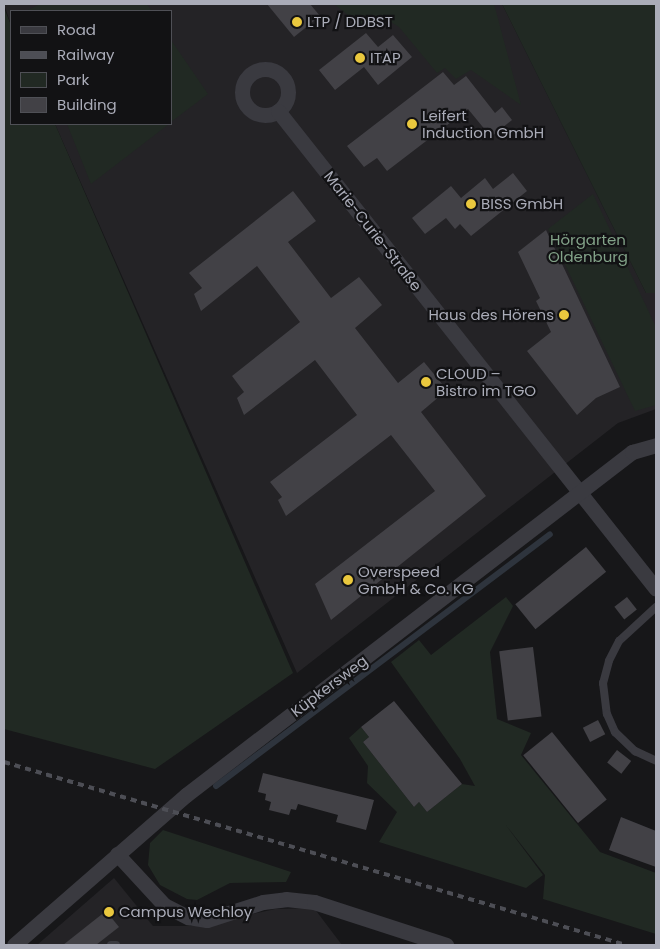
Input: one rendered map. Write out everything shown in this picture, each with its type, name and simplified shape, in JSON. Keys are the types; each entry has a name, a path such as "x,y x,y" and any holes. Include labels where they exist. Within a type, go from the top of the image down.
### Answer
{"street":[{"name":"Marie-Curie-Straße","path":"278,111 578,493 656,589"},
{"name":"Küpkersweg","path":"14,945 180,800 632,452 656,445"},
{"path":"117,854 164,905 188,917 208,920 263,902 286,899 314,902 446,945"}],"lane":[{"path":"656,607 619,641 609,661 603,683 607,714 615,732 635,752 656,762"},
{"path":"111,945 116,945"}],"shaded area":[{"path":"4,4 502,4 646,293 656,293 656,409 618,423 297,673 55,125 172,125 172,10 10,10 10,22"},
{"name":"Campus Wechloy","path":"114,878 153,926 199,926 275,909 314,908 342,945 37,945"}],"green space":[{"path":"40,4 147,4 151,10 28,10"},
{"path":"334,4 494,4 521,105 471,70 456,79 445,68 437,73 399,27 379,15 363,27"},
{"path":"502,4 656,4 656,293 646,293"},
{"path":"4,8 10,23 10,125 55,125 293,673 155,769 4,729"},
{"path":"172,41 208,94 172,121"},
{"path":"67,125 168,125 91,184"},
{"name":"Hörgarten Oldenburg","path":"593,194 656,327 656,405 635,411 548,229"},
{"path":"506,597 513,606 490,652 497,719 531,733 521,755 600,852 656,873 656,934 543,899 545,875 505,824 543,875 526,888 379,842 397,812 367,783 368,766 349,738 361,727 369,737 363,742 414,807 419,802 427,812 462,784 475,786 460,759 391,662 419,640 431,655"},
{"path":"163,830 291,872 286,882 230,883 197,900 187,899 160,885 148,865 150,843"}],"building":[{"name":"LTP / DDBST","path":"267,4 310,4 320,16 294,37"},
{"name":"ITAP","path":"366,33 378,47 393,35 412,57 378,85 364,67 335,90 319,70"},
{"name":"Leifert Induction GmbH","path":"443,72 454,85 466,76 495,113 502,107 512,120 491,137 468,109 387,171 377,158 364,167 347,146"},
{"name":"BISS GmbH","path":"513,173 527,191 471,236 460,224 455,229 446,218 425,234 412,218 451,186 461,198 485,178 493,189"},
{"path":"293,191 316,221 288,242 331,298 359,277 382,305 355,328 398,383 424,362 447,390 421,412 486,496 331,620 315,584 435,491 391,435 286,516 278,500 282,497 270,482 357,415 315,360 244,415 237,398 244,392 232,376 300,322 257,266 201,311 194,294 202,288 189,273"},
{"name":"Haus des Hörens","path":"546,230 620,387 596,398 577,415 527,351 551,332 536,301 540,298 518,252"},
{"path":"586,547 606,572 535,629 515,604"},
{"path":"627,597 637,610 624,619 614,607"},
{"path":"533,647 542,716 508,721 499,651"},
{"path":"394,701 462,784 427,812 419,802 414,807 363,742 369,737 361,727"},
{"path":"598,720 605,734 590,742 583,728"},
{"path":"552,732 607,800 578,823 523,755"},
{"path":"617,750 631,761 621,774 607,763"},
{"path":"263,773 374,800 366,830 336,822 338,815 298,804 296,810 291,809 289,815 269,810 271,802 265,800 266,794 258,792"},
{"path":"621,817 656,831 656,867 609,850"},
{"path":"106,911 119,927 96,945 63,945"}],"waterway":[{"path":"216,786 550,534"}],"railway":[{"path":"4,762 626,945"}],"place":[{"name":"LTP / DDBST","path":"297,22"},
{"name":"ITAP","path":"360,58"},
{"name":"Leifert Induction GmbH","path":"412,124"},
{"name":"BISS GmbH","path":"471,204"},
{"name":"Haus des Hörens","path":"564,315"},
{"name":"CLOUD – Bistro im TGO","path":"426,382"},
{"name":"Overspeed GmbH & Co. KG","path":"348,580"},
{"name":"Campus Wechloy","path":"109,912"}]}
